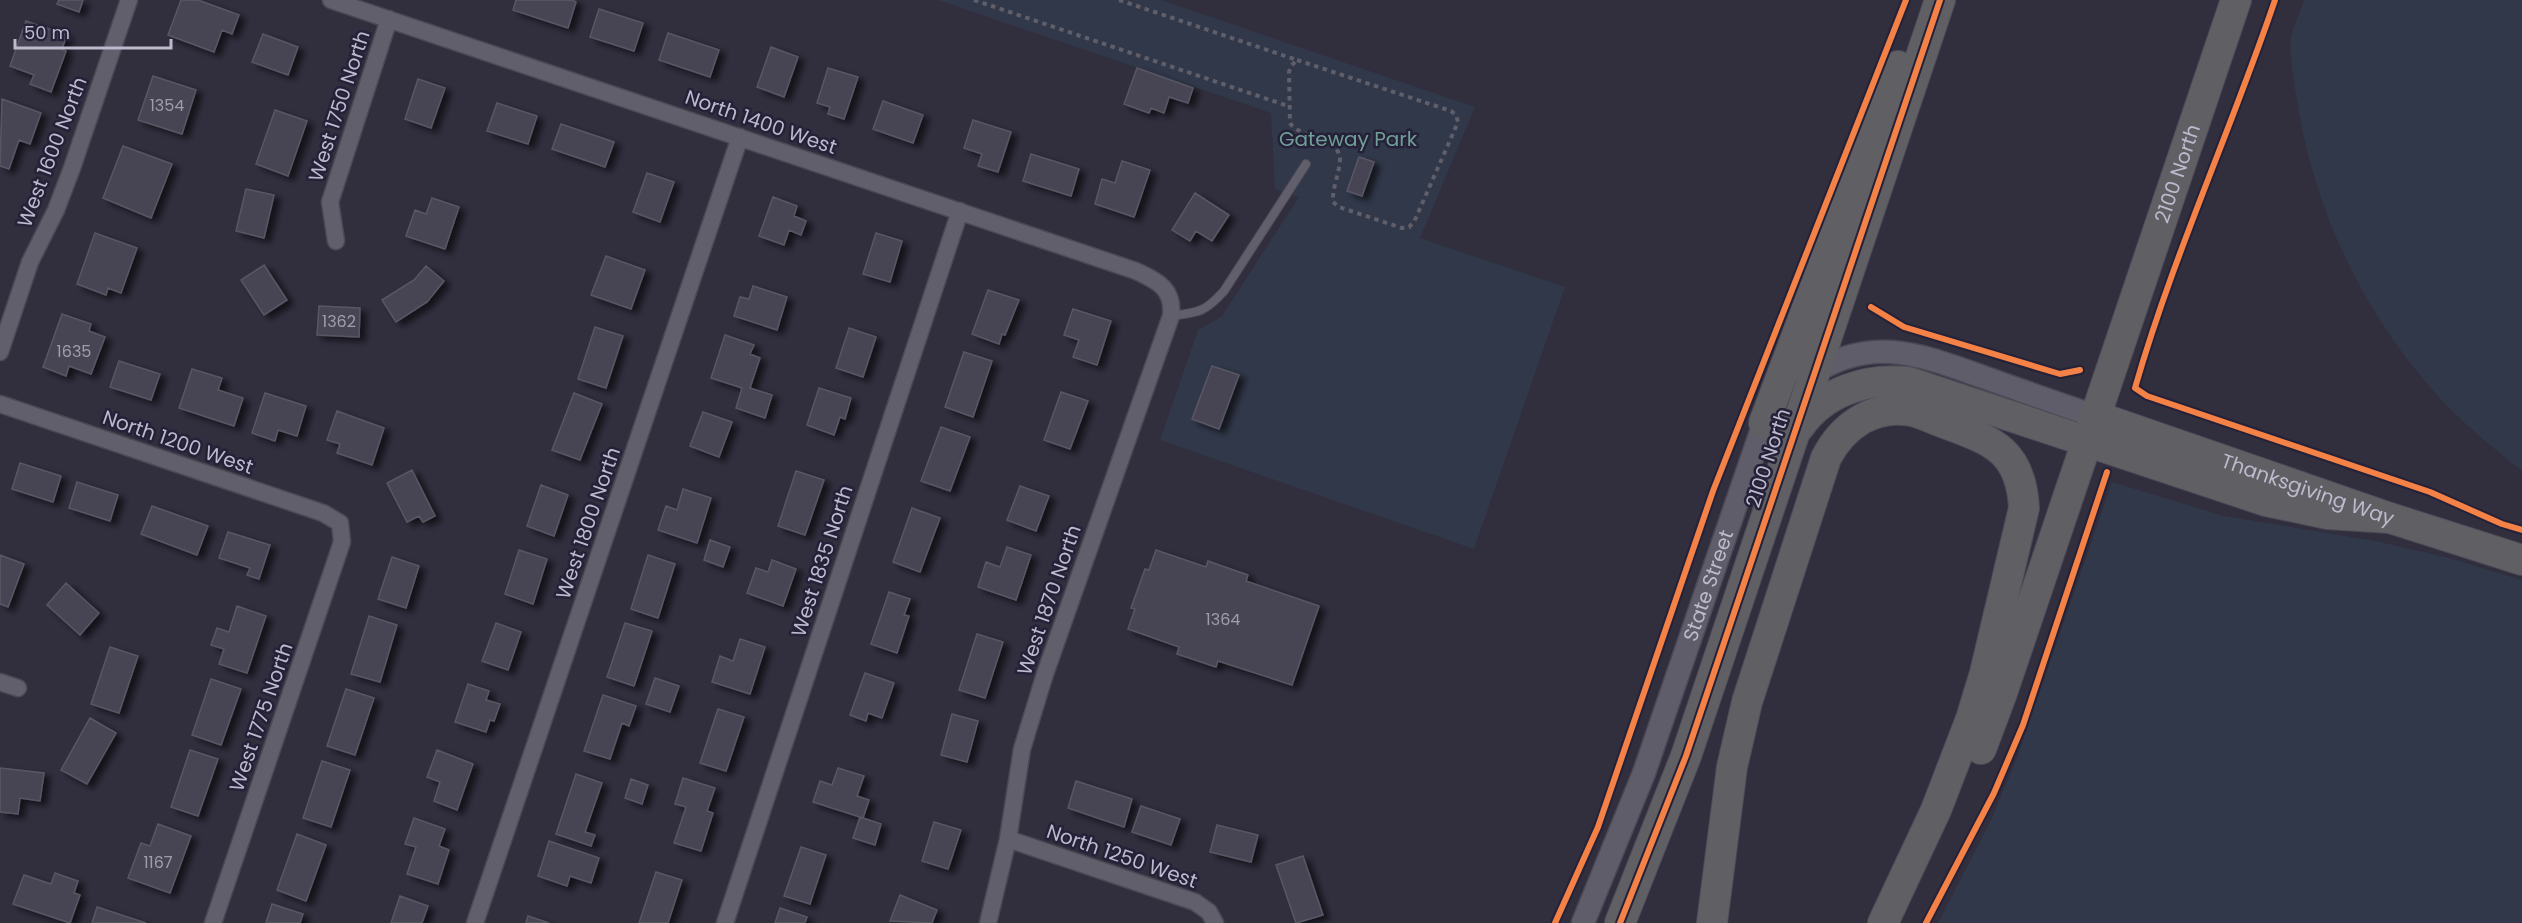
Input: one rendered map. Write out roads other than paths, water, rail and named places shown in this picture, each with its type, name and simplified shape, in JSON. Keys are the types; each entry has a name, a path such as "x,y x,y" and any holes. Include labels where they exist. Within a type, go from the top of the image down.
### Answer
{"highway":[{"path":"1764,423 1877,118 1925,0"},
{"name":"2100 North","path":"1620,923 1686,756 1940,0"},
{"name":"2100 North","path":"1894,923 1950,821 1975,766 2002,693 2236,0"},
{"name":"Thanksgiving Way","path":"1793,436 1815,409 1836,394 1859,385 1891,380 1923,385 2090,429 2266,501 2328,514 2390,518 2522,560"},
{"path":"1712,923 1732,767 1748,702 1826,458 1841,433 1865,417 1889,410 1902,410 1915,412 1986,439 1998,447 2008,457 2020,482 2024,508 1985,673 1947,783 1883,923"},
{"path":"1732,767 1731,723 1745,643 1774,539 1784,465"}],"main road":[{"name":"State Street","path":"1583,923 1644,773 1764,423 1795,387 1815,372 1856,354 1906,352 1923,356 2090,429"}],"street":[{"name":"West 1600 North","path":"0,352 30,262 56,210 68,178 129,0"},
{"name":"North 1400 West","path":"331,0 1136,271 1159,282 1169,296"},
{"name":"West 1750 North","path":"336,241 330,202 389,19"},
{"name":"West 1800 North","path":"475,923 740,137"},
{"name":"West 1835 North","path":"725,923 960,211"},
{"name":"West 1870 North","path":"988,923 1008,839 1022,749 1045,675 1170,316 1169,296"},
{"name":"North 1200 West","path":"0,404 323,513 340,524"},
{"name":"West 1775 North","path":"213,923 342,542 340,524"},
{"path":"0,682 18,688"},
{"name":"North 1250 West","path":"1008,839 1195,902 1209,912 1215,923"}],"lane":[{"path":"1170,316 1198,312 1210,307 1224,291 1306,164"}],"park label":[{"name":"Gateway Park","path":"1348,139"}]}
